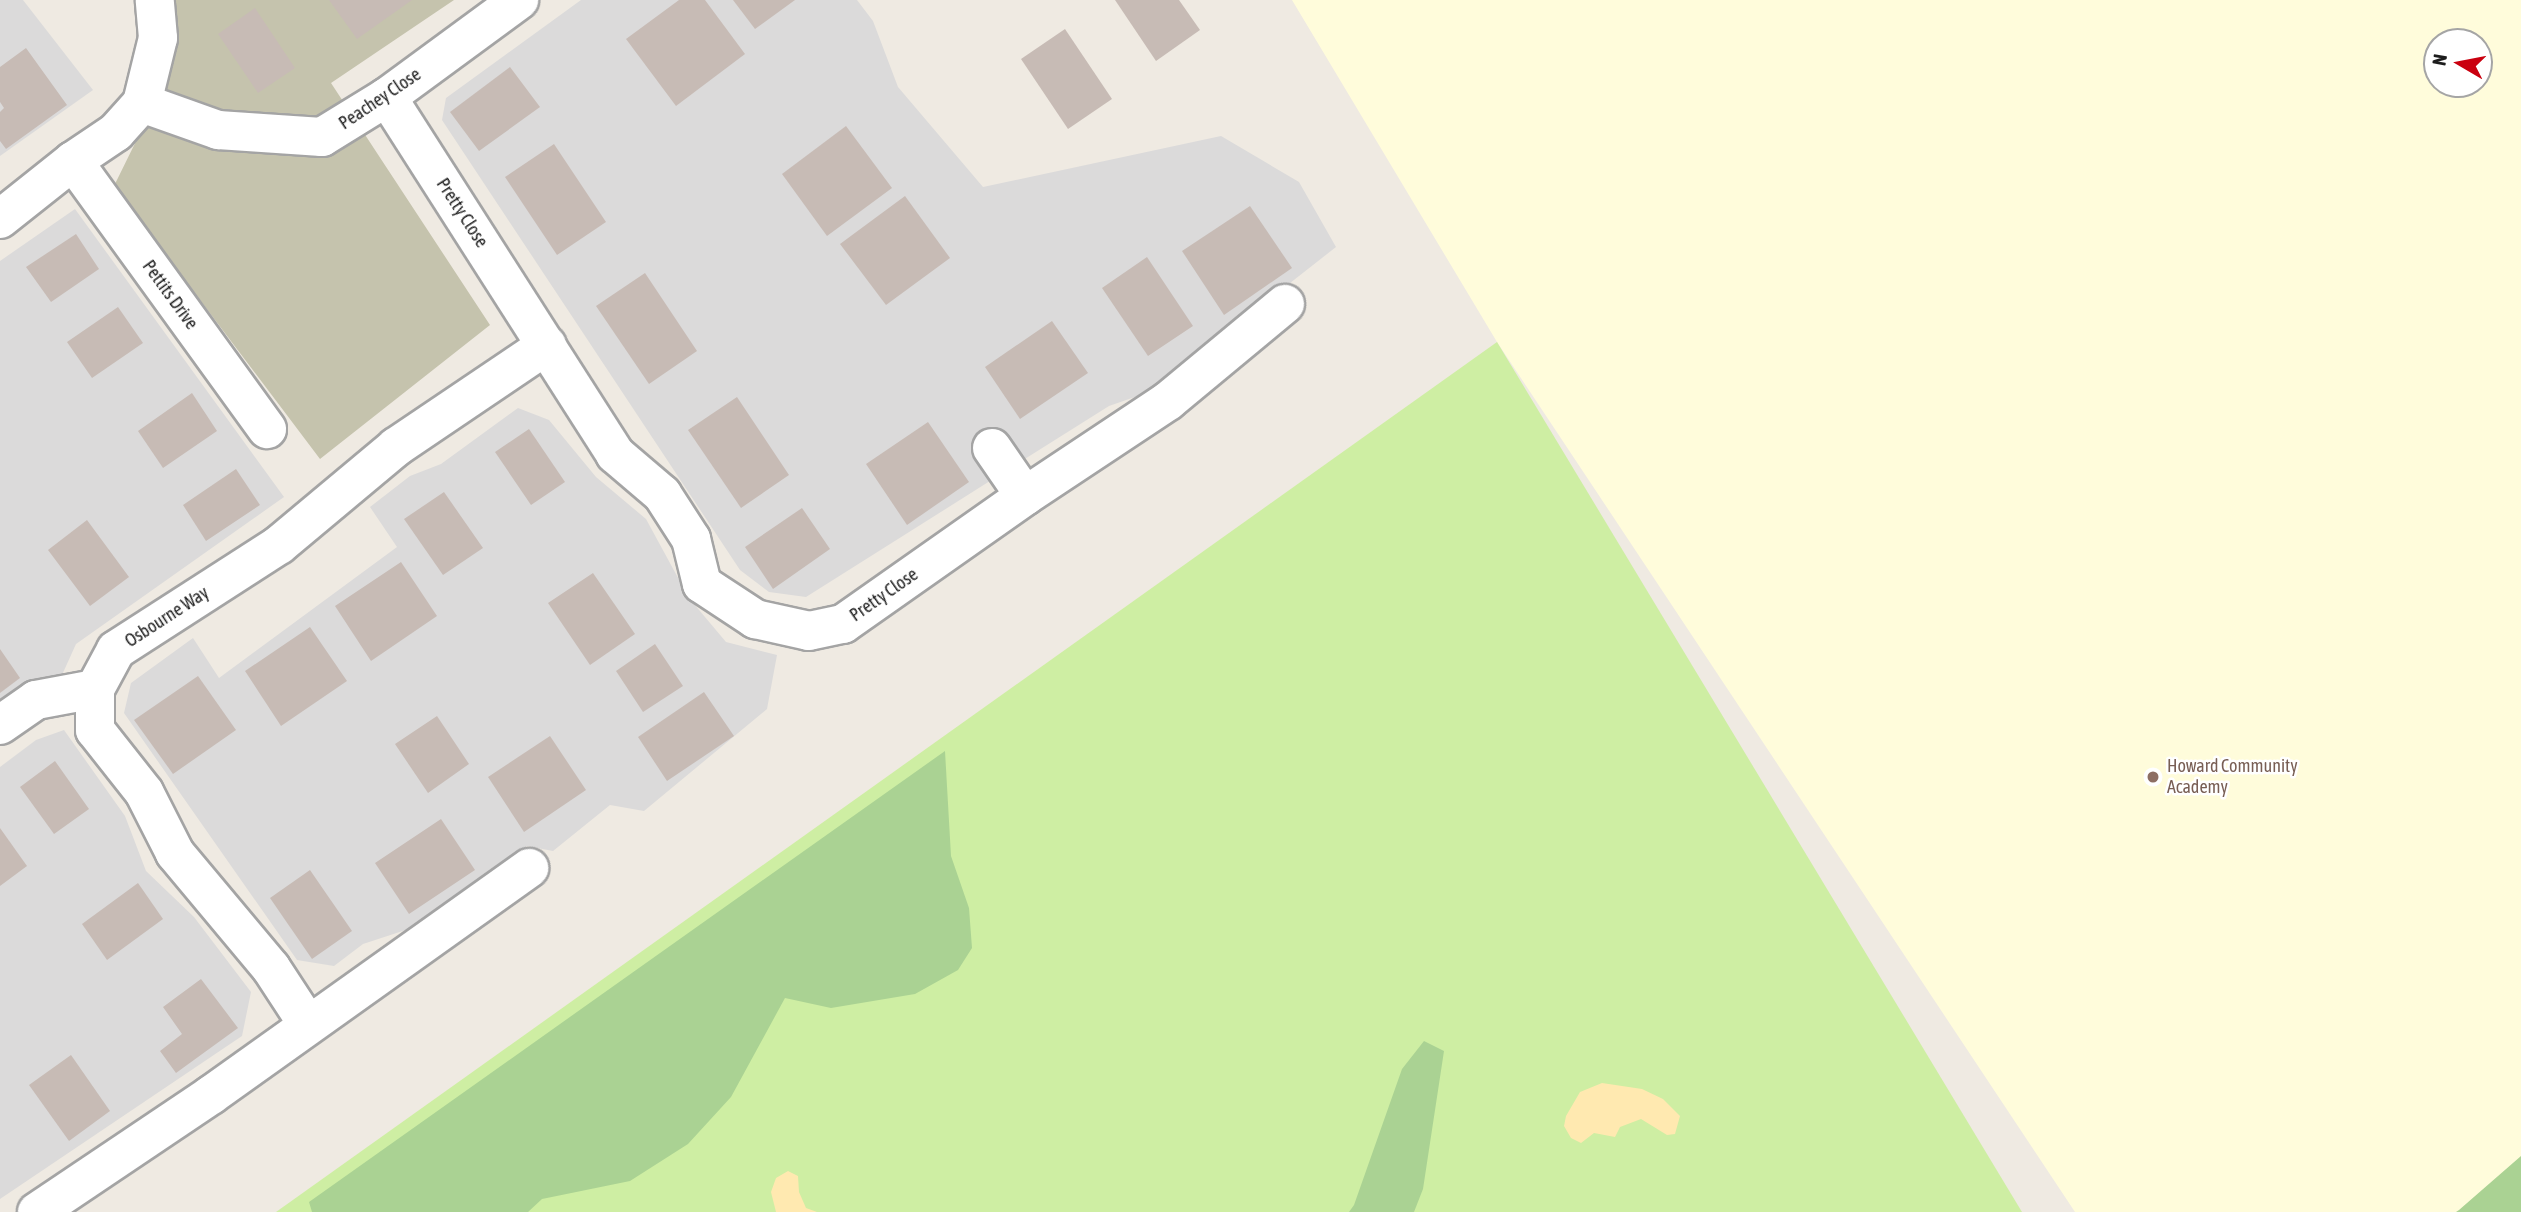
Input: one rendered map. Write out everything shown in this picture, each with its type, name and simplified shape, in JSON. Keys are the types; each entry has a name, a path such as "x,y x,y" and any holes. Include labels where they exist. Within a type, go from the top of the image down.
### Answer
{"street":[{"path":"0,219 73,161 116,132 142,103 158,38 155,0"},
{"name":"Peachey Close","path":"142,103 218,130 322,137 387,97 519,0"},
{"name":"Pretty Close","path":"387,97 615,454 662,494 691,539 702,583 755,619 809,631 843,624 1025,496 1167,401 1285,304"},
{"name":"Pettits Drive","path":"73,161 267,429"},
{"name":"Osbourne Way","path":"307,1023 271,968 175,853 144,792 95,730 95,689 116,650 279,545 396,447 547,345"},
{"path":"992,448 1025,496"},
{"path":"0,725 36,700 95,689"},
{"path":"37,1212 211,1095 307,1023 529,868"}],"shaded area":[{"path":"0,0 23,0 93,90 0,156"},
{"path":"164,0 454,0 331,83 490,325 320,459 114,186 172,68"},
{"path":"581,0 857,0 873,21 898,87 983,187 1221,136 1299,182 1336,247 1152,391 1109,406 806,597 769,592 740,570 442,120 446,98"},
{"name":"Howard Community Academy","path":"1292,0 2521,0 2521,1212 2075,1212 1497,342"},
{"path":"75,209 284,497 76,644 62,675 22,686 0,703 0,261"},
{"path":"518,408 549,420 596,477 646,519 689,598 726,642 777,655 767,709 644,811 610,805 553,851 527,846 427,923 363,944 334,966 297,960 124,713 131,683 193,638 219,678 397,547 370,507 410,476 441,464"},
{"path":"64,730 125,816 146,871 194,917 251,992 242,1036 0,1199 0,767 36,740"}],"green space":[{"path":"1497,342 2022,1212 276,1212"},
{"path":"945,751 951,856 969,908 972,948 958,970 915,994 831,1008 785,998 731,1097 688,1144 630,1181 542,1199 528,1212 312,1212 309,1202"},
{"path":"1424,1041 1444,1051 1423,1189 1414,1212 1349,1212 1354,1205 1402,1069"},
{"path":"2521,1156 2521,1212 2456,1212 2459,1210"}],"sand":[{"path":"1602,1083 1642,1089 1663,1099 1680,1116 1675,1134 1667,1135 1641,1119 1620,1127 1615,1137 1594,1133 1581,1143 1571,1138 1564,1126 1566,1116 1580,1092"},
{"path":"788,1171 798,1176 799,1192 806,1208 817,1212 776,1212 771,1192 776,1178"}],"building":[{"path":"329,0 412,0 357,39"},
{"path":"679,0 705,0 745,54 676,106 626,39"},
{"path":"733,0 795,0 755,29"},
{"path":"1115,0 1179,0 1200,30 1156,61"},
{"path":"255,8 295,68 258,93 218,34"},
{"path":"1065,29 1112,99 1068,129 1021,59"},
{"path":"26,48 67,105 6,149 0,141 0,112 4,108 0,102 0,67"},
{"path":"510,67 540,107 479,151 450,112"},
{"path":"846,126 892,188 827,236 782,174"},
{"path":"554,144 606,222 557,255 505,177"},
{"path":"905,196 950,258 886,305 840,244"},
{"path":"1250,206 1292,268 1224,315 1182,251"},
{"path":"76,234 99,269 51,302 26,267"},
{"path":"1147,257 1193,326 1148,356 1102,288"},
{"path":"645,273 697,351 649,384 596,306"},
{"path":"118,307 143,343 92,378 67,342"},
{"path":"1052,321 1088,373 1020,419 985,367"},
{"path":"192,393 217,431 163,468 138,431"},
{"path":"737,397 789,475 741,508 688,430"},
{"path":"928,422 969,482 907,525 866,464"},
{"path":"529,429 565,482 531,505 495,452"},
{"path":"236,469 260,505 206,541 183,505"},
{"path":"444,492 483,548 443,575 404,519"},
{"path":"802,508 830,549 773,589 745,547"},
{"path":"87,520 129,577 90,606 48,550"},
{"path":"401,562 437,616 371,661 335,606"},
{"path":"593,573 635,634 590,665 548,603"},
{"path":"310,627 347,681 281,726 245,671"},
{"path":"655,644 683,686 643,712 616,671"},
{"path":"0,649 20,678 0,693"},
{"path":"198,676 236,730 173,774 134,720"},
{"path":"704,692 734,736 667,781 638,737"},
{"path":"437,716 469,764 428,793 395,744"},
{"path":"550,736 586,790 524,832 488,777"},
{"path":"55,761 89,809 54,834 20,787"},
{"path":"441,819 475,870 409,914 375,863"},
{"path":"0,828 27,866 0,886"},
{"path":"310,870 352,931 312,959 270,898"},
{"path":"138,883 163,919 107,960 82,924"},
{"path":"201,979 238,1028 176,1073 160,1051 182,1034 163,1007"},
{"path":"71,1055 110,1111 69,1141 29,1085"}],"place":[{"name":"Howard Community Academy","path":"2153,777"}]}
